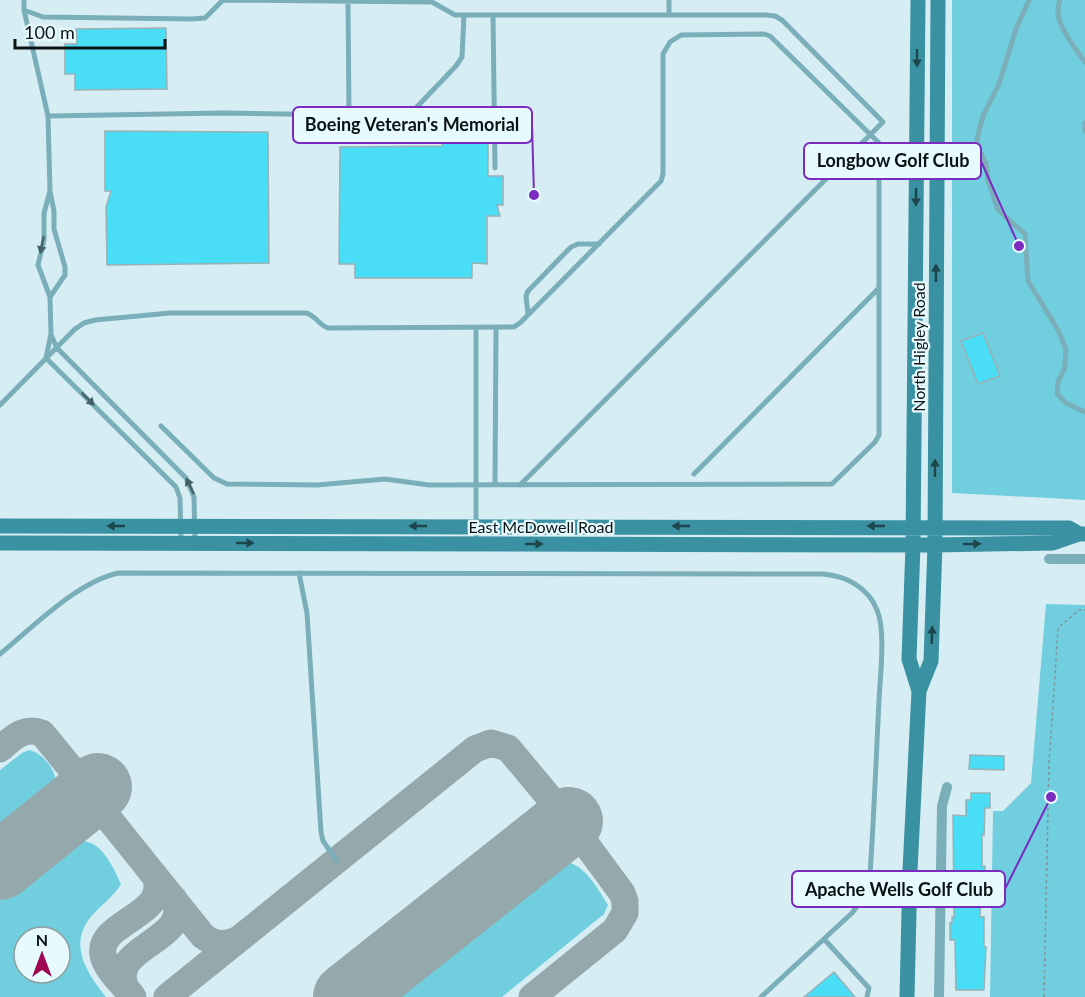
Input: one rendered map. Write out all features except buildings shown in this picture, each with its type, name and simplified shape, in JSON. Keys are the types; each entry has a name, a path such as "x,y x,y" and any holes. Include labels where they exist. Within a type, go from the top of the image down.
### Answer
{"main road":[{"name":"North Higley Road","path":"907,997 909,880 918,691 909,659 913,545 918,0"},
{"name":"North Higley Road","path":"918,691 931,661 935,545 938,0"},
{"name":"East McDowell Road","path":"0,526 935,526 1069,528 1082,534"},
{"name":"East McDowell Road","path":"0,543 935,545 1053,543 1082,534"}],"street":[{"path":"1049,559 1085,558"},
{"path":"939,997 942,806 947,787"}],"lane":[{"path":"24,0 24,10 48,116 50,191 54,211 54,229 65,267 65,275 50,297"},
{"path":"24,10 43,17 191,19 205,18 223,0 432,1 447,12 464,15 766,15 779,18 883,122 520,485"},
{"path":"669,0 669,15"},
{"path":"1029,0 1016,29 999,84 982,116 977,143 986,163 988,180 998,210 1025,234 1028,281 1058,330 1066,349 1065,367 1058,382 1057,394 1066,403 1085,412"},
{"path":"1060,0 1058,6 1061,23 1085,62"},
{"path":"344,1 349,114"},
{"path":"48,116 212,113 406,116 456,66 462,57 464,15"},
{"path":"493,15 495,168"},
{"path":"0,405 84,323 95,320 158,314 306,313 328,328 514,327 661,181 663,174 663,54 670,42 681,35 764,34 771,36 879,143 879,435 875,442 832,484 423,485 385,479 316,485 223,484 161,426"},
{"path":"1085,123 1085,131"},
{"path":"46,358 51,334 50,297 38,265 44,240 44,213 50,191"},
{"path":"528,314 526,296 528,291 563,255 576,245 599,244"},
{"path":"694,474 879,288"},
{"path":"476,328 476,544"},
{"path":"495,485 496,328"},
{"path":"51,334 57,348 186,478 194,497 188,526 188,543"},
{"path":"46,358 176,488 188,526 188,543"},
{"path":"0,654 79,590 103,577 135,573 823,574 846,578 874,603 880,619 870,874 863,898 852,913 761,997"},
{"path":"299,573 307,613 316,786 321,832 323,841 337,861"},
{"path":"824,939 869,988 867,997"}],"path":[{"path":"1044,997 1050,764 1058,630 1079,610 1085,610"}],"shaded area":[{"path":"952,0 1085,0 1085,500 952,493"},
{"path":"1046,604 1085,605 1085,997 990,997 993,811 1003,811 1031,783"},
{"path":"29,750 41,756 51,768 56,781 55,788 52,794 0,835 0,770"},
{"path":"81,841 95,845 101,850 121,884 90,918 84,928 81,949 87,969 106,997 0,997 0,898 54,854"},
{"path":"570,863 582,869 597,887 608,905 604,914 502,997 399,997 561,865"}],"taxiway":[{"path":"0,749 24,732 42,733 91,793"},
{"path":"89,794 203,936 216,943 225,944 239,939 475,749 491,743 508,748 569,821 622,893 625,901 625,913 615,930 532,997"},
{"path":"133,997 105,961 104,943 111,934 144,910 153,900 157,889 155,876"},
{"path":"126,988 123,974 128,962 172,925 177,913 174,899"},
{"path":"167,997 239,939"}],"runway":[{"path":"0,866 98,787"},
{"path":"347,997 569,821"}],"place":[{"name":"Boeing Veteran's Memorial","path":"534,195"},
{"name":"Longbow Golf Club","path":"1019,246"},
{"name":"Apache Wells Golf Club","path":"1051,797"}]}
